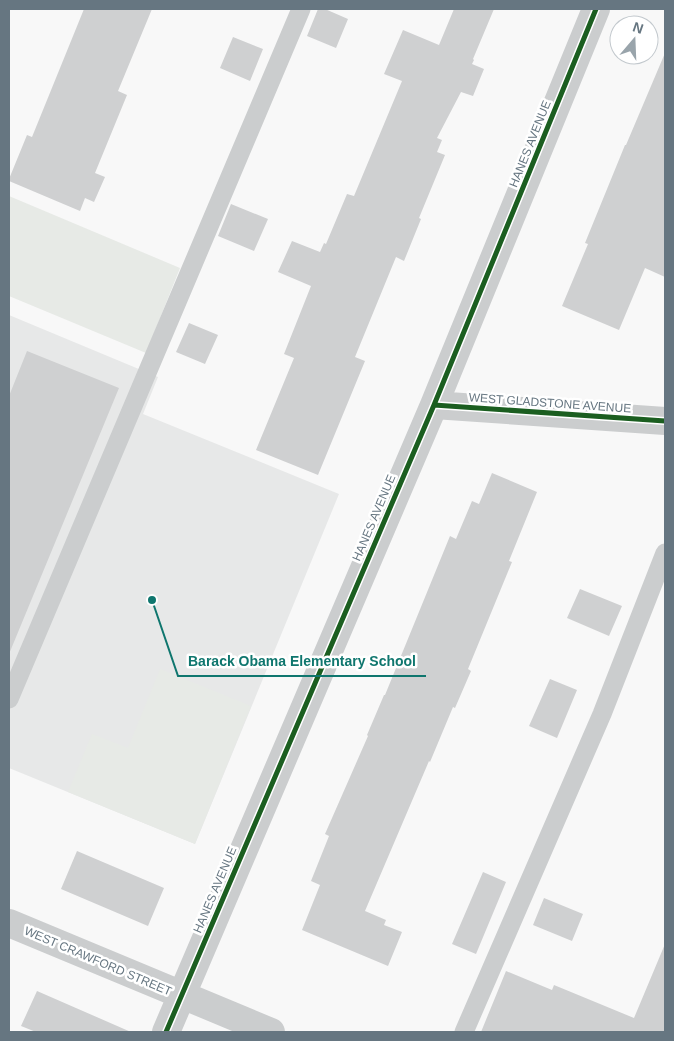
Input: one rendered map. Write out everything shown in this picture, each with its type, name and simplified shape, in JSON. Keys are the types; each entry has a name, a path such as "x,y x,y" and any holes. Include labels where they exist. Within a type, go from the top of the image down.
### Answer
{"street":[{"name":"HANES AVENUE","path":"166,1032 434,404 596,9"},
{"name":"WEST GLADSTONE AVENUE","path":"434,404 665,421"},
{"name":"WEST CRAWFORD STREET","path":"9,923 271,1032"}],"lane":[{"path":"9,699 301,9"},
{"path":"464,1032 602,714 665,553"}],"shaded area":[{"path":"9,196 180,268 146,353 9,296"},
{"path":"9,315 158,377 143,414 339,494 195,844 9,768"},
{"path":"160,669 251,706 195,844 68,792 92,734 128,748"}],"building":[{"path":"84,9 152,9 118,91 127,95 95,173 105,177 94,202 85,198 80,211 9,181 9,179 27,135 32,137"},
{"path":"318,9 325,9 348,19 336,48 307,36"},
{"path":"454,9 494,9 472,64 484,69 473,96 461,92 437,138 442,140 437,152 445,155 419,218 421,219 404,261 396,257 355,357 365,361 318,475 256,450 294,358 284,354 311,286 278,272 292,241 320,252 324,243 326,244 347,194 354,196 402,81 384,74 403,30 439,45"},
{"path":"233,37 263,49 250,81 220,68"},
{"path":"665,53 665,277 645,268 619,330 562,306 588,244 585,243"},
{"path":"231,204 268,219 254,251 218,236"},
{"path":"189,323 218,335 205,364 176,352"},
{"path":"27,351 119,388 9,654 9,396"},
{"path":"492,473 537,492 509,561 512,562 468,669 471,671 429,761 365,911 386,920 384,925 402,932 388,966 302,930 320,885 311,881 329,836 325,834 368,736 450,536 456,539 472,501 479,504"},
{"path":"580,589 622,606 609,636 567,618"},
{"path":"550,679 577,690 557,738 529,726"},
{"path":"77,851 164,888 148,926 61,889"},
{"path":"483,872 506,882 476,954 452,944"},
{"path":"544,898 583,914 572,941 533,925"},
{"path":"665,944 665,1032 481,1032 506,971 552,990 554,985 634,1018"},
{"path":"37,991 131,1032 36,1032 21,1026"}],"cycle path":[{"path":"166,1032 434,405 596,9"},
{"path":"434,405 665,421"}],"place":[{"name":"Barack Obama Elementary School","path":"152,600"}]}
